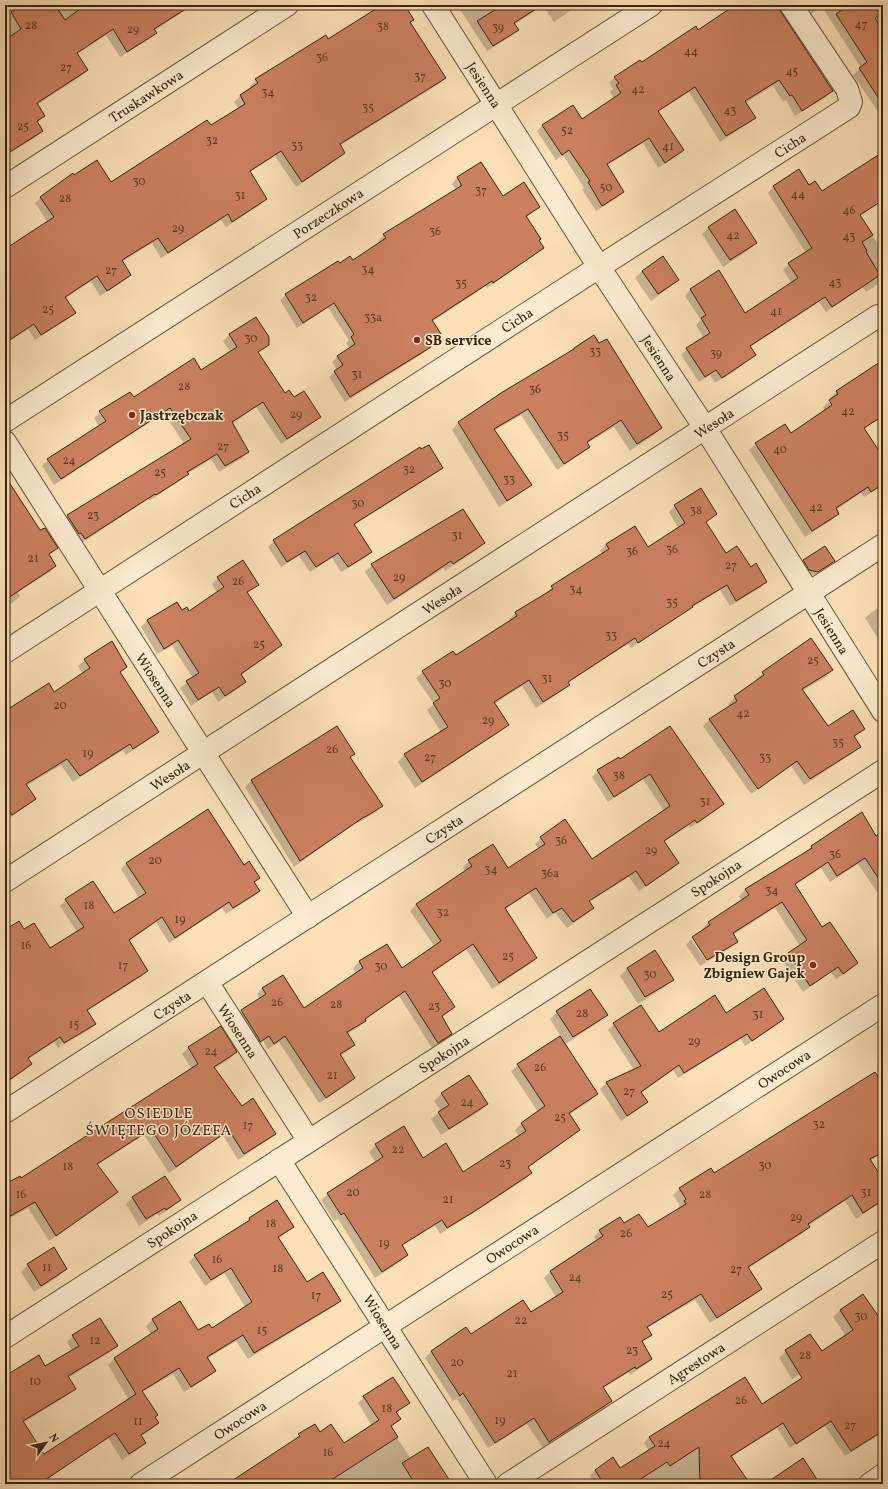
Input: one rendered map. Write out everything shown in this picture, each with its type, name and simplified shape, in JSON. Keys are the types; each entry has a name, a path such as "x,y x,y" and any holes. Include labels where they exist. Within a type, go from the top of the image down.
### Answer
{"street":[{"name":"Truskawkowa","path":"5,187 287,5"},
{"name":"Jesienna","path":"433,5 883,711"},
{"name":"Porzeczkowa","path":"5,421 651,5"},
{"name":"Cicha","path":"5,652 850,106 851,102 847,89 791,5"},
{"name":"Wesoła","path":"5,881 878,316"},
{"name":"Wiosenna","path":"5,442 308,917"},
{"name":"Czysta","path":"5,1112 883,545"},
{"name":"Spokojna","path":"5,1337 883,770"},
{"name":"Wiosenna","path":"207,982 309,1141"},
{"name":"Owocowa","path":"141,1484 883,1005"},
{"name":"Wiosenna","path":"279,1160 486,1484"},
{"name":"Agrestowa","path":"508,1484 883,1242"},
{"path":"870,1484 883,1475"}],"building":[{"path":"22,5 55,5 65,20 85,5 192,5 154,29 157,33 127,52 113,29 77,53 88,70 37,103 45,116 37,121 43,131 5,155 5,40 21,29 11,12"},
{"path":"382,5 405,5 414,20 410,22 446,78 340,144 345,153 302,182 281,151 250,171 267,199 232,222 228,214 168,253 158,238 122,260 131,275 107,291 97,276 65,297 76,313 41,335 34,324 5,343 5,249 54,217 40,197 73,173 74,175 97,160 111,182 207,120 211,125 245,104 240,95 258,83 255,79 326,35 328,39"},
{"path":"503,5 542,5 514,23 519,30 493,46 477,21"},
{"path":"735,5 779,5 781,12 833,91 802,111 792,95 790,96 779,80 745,101 756,118 726,136 695,87 658,111 684,150 665,163 649,138 607,164 624,192 602,206 588,182 590,181 569,150 562,155 542,125 573,105 582,119 621,93 616,85 619,83 614,77 640,60 642,62 696,26 698,30"},
{"path":"850,5 883,5 883,13 875,18 883,31 883,105 859,68 867,62 836,14"},
{"path":"883,152 883,200 860,215 873,235 862,242 867,251 866,252 880,275 832,307 825,297 750,346 756,355 722,378 716,370 705,377 686,348 710,333 701,318 706,315 690,289 719,270 745,313 798,278 788,263 812,248 773,186 799,169 809,185 815,181 822,191"},
{"path":"481,162 503,196 524,182 540,207 526,216 541,239 539,240 544,248 493,283 492,281 432,320 441,334 428,343 431,347 350,397 334,371 343,365 337,356 355,344 351,337 354,334 334,303 303,323 285,294 338,261 340,263 350,256 353,260 386,238 383,234 461,186 457,177"},
{"path":"735,209 757,243 730,260 708,227"},
{"path":"663,256 679,280 658,294 642,271"},
{"path":"256,317 269,337 269,345 258,352 285,393 289,390 294,397 304,391 321,417 287,439 263,402 232,422 249,452 225,466 217,454 187,472 189,474 85,539 81,533 79,534 67,515 191,439 170,408 61,479 47,459 106,421 99,411 130,392 134,397 194,358 201,370 237,347 229,334"},
{"path":"594,335 599,343 607,339 662,428 637,444 621,420 587,442 590,447 564,464 528,409 494,429 532,485 507,501 458,422 501,393 574,349"},
{"path":"883,360 883,416 864,428 883,457 883,484 871,492 868,487 836,508 839,514 812,531 755,443 785,424 791,433 832,405 829,400 838,394 836,391"},
{"path":"429,445 443,468 354,524 372,552 348,567 338,553 316,567 305,551 287,562 273,540 420,447 421,449"},
{"path":"5,476 40,530 45,528 58,548 49,554 56,566 5,600"},
{"path":"701,488 717,514 706,522 726,553 737,546 751,567 756,563 767,582 736,601 727,585 692,606 693,607 638,643 635,638 568,682 570,685 543,702 529,680 494,702 509,725 422,782 404,754 448,727 433,703 440,698 422,671 453,651 456,655 517,616 515,612 553,589 551,586 609,549 606,544 635,526 648,547 685,523 674,505"},
{"path":"463,509 485,543 453,564 451,561 394,599 371,564"},
{"path":"825,546 835,561 818,572 809,570 803,560"},
{"path":"243,560 259,585 247,592 282,645 241,674 246,682 225,696 219,687 198,700 186,681 199,673 178,640 164,649 147,620 177,602 182,610 187,607 189,611 224,587 217,577"},
{"path":"811,638 833,670 802,689 828,726 853,710 865,729 854,736 861,747 810,779 797,761 758,789 709,719 737,701 734,696 764,675 762,672"},
{"path":"112,641 127,667 120,672 159,732 133,749 130,744 80,776 67,759 26,784 36,799 12,815 5,804 5,711 49,683 54,692 90,668 84,659"},
{"path":"337,726 355,754 350,757 383,806 364,817 300,861 251,780"},
{"path":"670,726 724,804 697,823 695,820 664,841 679,863 646,886 636,871 589,901 594,908 573,922 562,908 553,913 536,888 505,908 537,958 499,983 473,944 432,972 455,1007 442,1016 452,1034 438,1043 405,991 365,1019 366,1021 347,1032 355,1045 340,1054 355,1078 326,1098 285,1036 274,1044 269,1036 260,1042 241,1010 266,994 262,988 283,975 304,1008 363,968 359,961 387,944 402,968 441,941 416,904 472,866 468,860 493,844 508,868 545,844 540,837 565,819 592,859 670,806 650,774 614,797 597,770 619,757 620,759"},
{"path":"208,809 244,865 249,861 260,878 254,882 260,891 233,908 229,902 175,938 162,917 129,940 148,971 87,1010 96,1024 64,1043 60,1037 28,1058 32,1064 5,1083 5,930 19,921 24,929 34,923 50,948 84,927 65,899 93,881 114,913 146,893 126,863"},
{"path":"862,812 876,836 883,831 883,885 865,858 837,876 828,862 795,884 822,927 830,922 858,963 843,974 838,967 810,986 788,953 807,940 782,902 733,933 738,942 707,960 692,937 710,925 708,922 749,895 745,889 812,848 811,846"},
{"path":"655,950 674,980 645,997 627,968"},
{"path":"764,988 784,1019 752,1041 747,1034 684,1073 679,1065 641,1092 648,1102 627,1116 606,1082 641,1066 613,1023 641,1005 659,1032 715,995 726,1013"},
{"path":"590,989 608,1015 573,1037 556,1011"},
{"path":"221,1026 237,1052 214,1067 242,1106 253,1098 276,1134 244,1154 229,1130 176,1167 151,1129 97,1164 118,1192 56,1236 35,1202 5,1219 5,1184 20,1176 21,1178 198,1064 188,1047"},
{"path":"560,1036 598,1094 569,1113 580,1130 528,1167 532,1173 475,1211 447,1228 442,1220 402,1245 408,1255 382,1272 344,1213 341,1215 327,1193 383,1157 375,1144 404,1126 423,1158 446,1143 463,1172 526,1131 521,1123 545,1106 517,1064"},
{"path":"875,1072 883,1084 883,1152 870,1159 883,1180 883,1200 863,1213 852,1195 808,1224 810,1227 748,1267 762,1289 717,1318 701,1294 647,1327 652,1335 642,1341 652,1359 636,1369 635,1367 603,1387 612,1401 549,1442 534,1418 495,1443 463,1393 460,1396 431,1351 466,1327 471,1334 523,1300 531,1312 563,1292 550,1271 603,1236 599,1230 620,1217 624,1223 639,1214 648,1227 686,1204 684,1201 686,1199 679,1188 711,1168 714,1173"},
{"path":"469,1075 488,1104 449,1129 438,1112 449,1105 441,1093"},
{"path":"165,1176 181,1200 166,1210 165,1208 146,1219 132,1197"},
{"path":"277,1200 294,1227 278,1237 307,1282 323,1272 341,1301 254,1353 243,1335 207,1357 216,1371 191,1387 179,1368 142,1391 158,1415 155,1417 159,1423 141,1435 146,1443 129,1454 115,1433 39,1484 5,1484 5,1376 39,1355 45,1366 79,1346 72,1335 100,1318 118,1346 68,1376 76,1389 23,1421 44,1454 136,1394 114,1358 158,1329 152,1319 180,1301 198,1330 209,1324 212,1328 252,1302 231,1268 211,1280 194,1255 250,1220 249,1218"},
{"path":"54,1247 67,1269 41,1286 27,1264"},
{"path":"863,1294 883,1323 883,1431 851,1451 831,1421 796,1444 783,1423 731,1456 750,1484 700,1484 699,1447 670,1466 667,1462 633,1484 596,1484 602,1481 595,1470 613,1457 620,1468 655,1446 649,1437 745,1377 762,1404 802,1378 785,1350 810,1334 822,1351 853,1330 840,1310"},
{"path":"393,1377 410,1403 396,1412 401,1419 391,1426 398,1437 325,1484 227,1484 300,1436 298,1434 315,1424 320,1432 331,1424 344,1443 379,1420 363,1396"},
{"path":"428,1447 452,1484 415,1484 402,1463"},
{"path":"803,1458 820,1484 765,1484"}],"place":[{"name":"SB service","path":"417,340"},
{"name":"Jastrzębczak","path":"132,415"},
{"name":"Design Group Zbigniew Gajek","path":"813,965"}],"district":[{"name":"OSIEDLE ŚWIĘTEGO JÓZEFA","path":"159,1122"}]}
